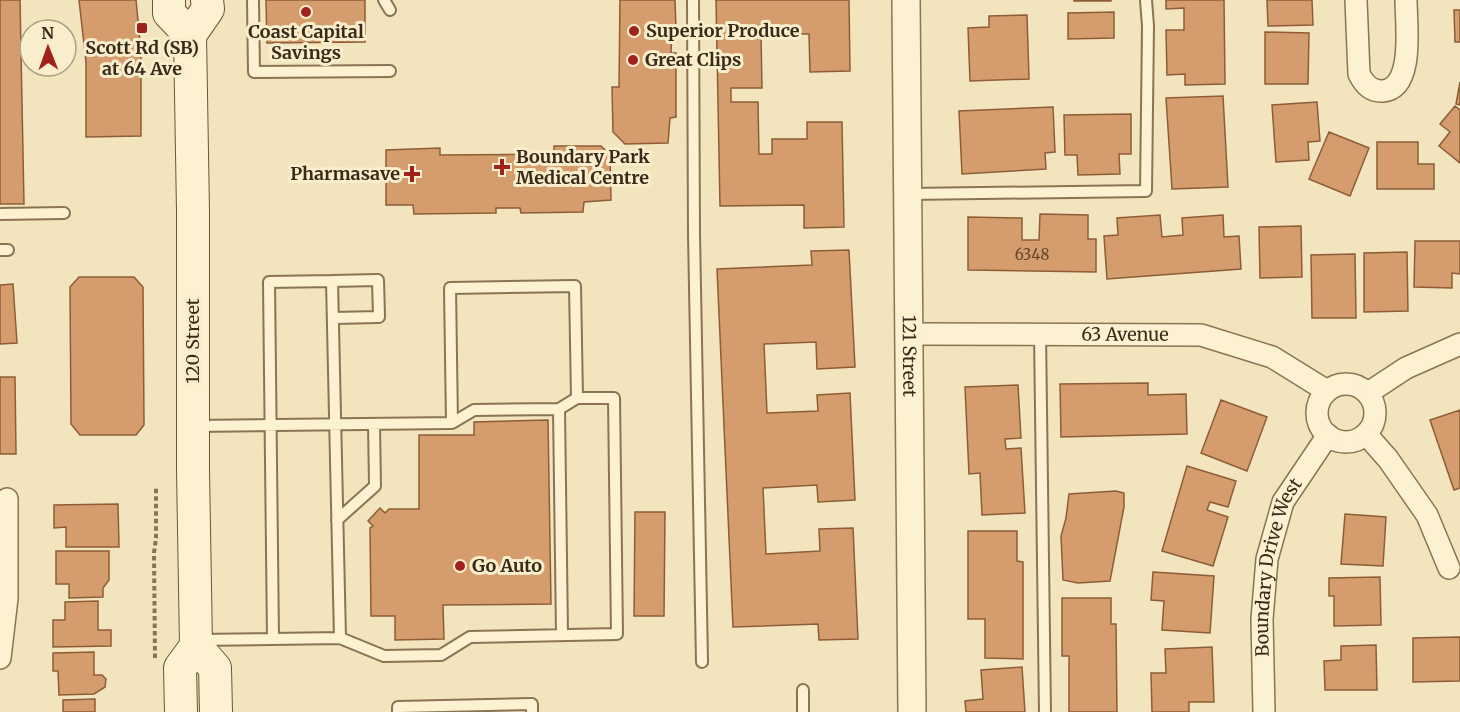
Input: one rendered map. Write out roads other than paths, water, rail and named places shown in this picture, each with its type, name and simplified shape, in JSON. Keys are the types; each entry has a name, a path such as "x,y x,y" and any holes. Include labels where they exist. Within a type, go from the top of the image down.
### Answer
{"main road":[{"path":"169,0 170,13 190,35 208,9 207,0"},
{"name":"120 Street","path":"190,35 196,643"},
{"path":"181,712 180,668 196,643 216,668 216,712"}],"street":[{"name":"121 Street","path":"906,0 912,712"},
{"path":"1356,0 1359,74 1363,83 1378,92 1389,91 1403,78 1406,67 1406,0"},
{"name":"63 Avenue","path":"909,334 1201,335 1272,357 1327,391"},
{"path":"1368,393 1414,364 1460,344"},
{"path":"1343,384 1352,385 1368,393 1375,409 1375,419 1366,434 1359,439 1343,442 1328,435 1321,428 1317,408 1327,391 1343,384"},
{"path":"1366,434 1388,459 1427,515 1449,568"},
{"name":"Boundary Drive West","path":"1264,712 1262,619 1267,559 1283,502 1328,435"},
{"path":"0,658 7,598 4,492"}],"lane":[{"path":"253,0 254,72 390,71"},
{"path":"384,0 390,10"},
{"path":"693,0 694,257 702,662"},
{"path":"907,194 1146,191 1148,26 1146,0"},
{"path":"0,214 64,213"},
{"path":"273,639 268,282 378,280 378,316 333,318"},
{"path":"332,281 340,638"},
{"path":"452,423 450,288 574,286 577,398"},
{"path":"1040,333 1045,712"},
{"path":"193,426 452,423 474,410 558,408 577,398 614,398 617,633 470,637 441,655 384,656 340,638 196,643"},
{"path":"558,408 562,634"},
{"path":"337,520 375,486 374,424"},
{"path":"803,690 803,712"},
{"path":"398,712 398,707 532,704 532,712"}],"place":[{"name":"Coast Capital Savings","path":"306,12"},
{"name":"Scott Rd (SB) at 64 Ave","path":"142,28"},
{"name":"Superior Produce","path":"634,31"},
{"name":"Great Clips","path":"633,60"},
{"name":"Boundary Park Medical Centre","path":"502,167"},
{"name":"Pharmasave","path":"412,174"},
{"name":"Go Auto","path":"460,566"}]}
